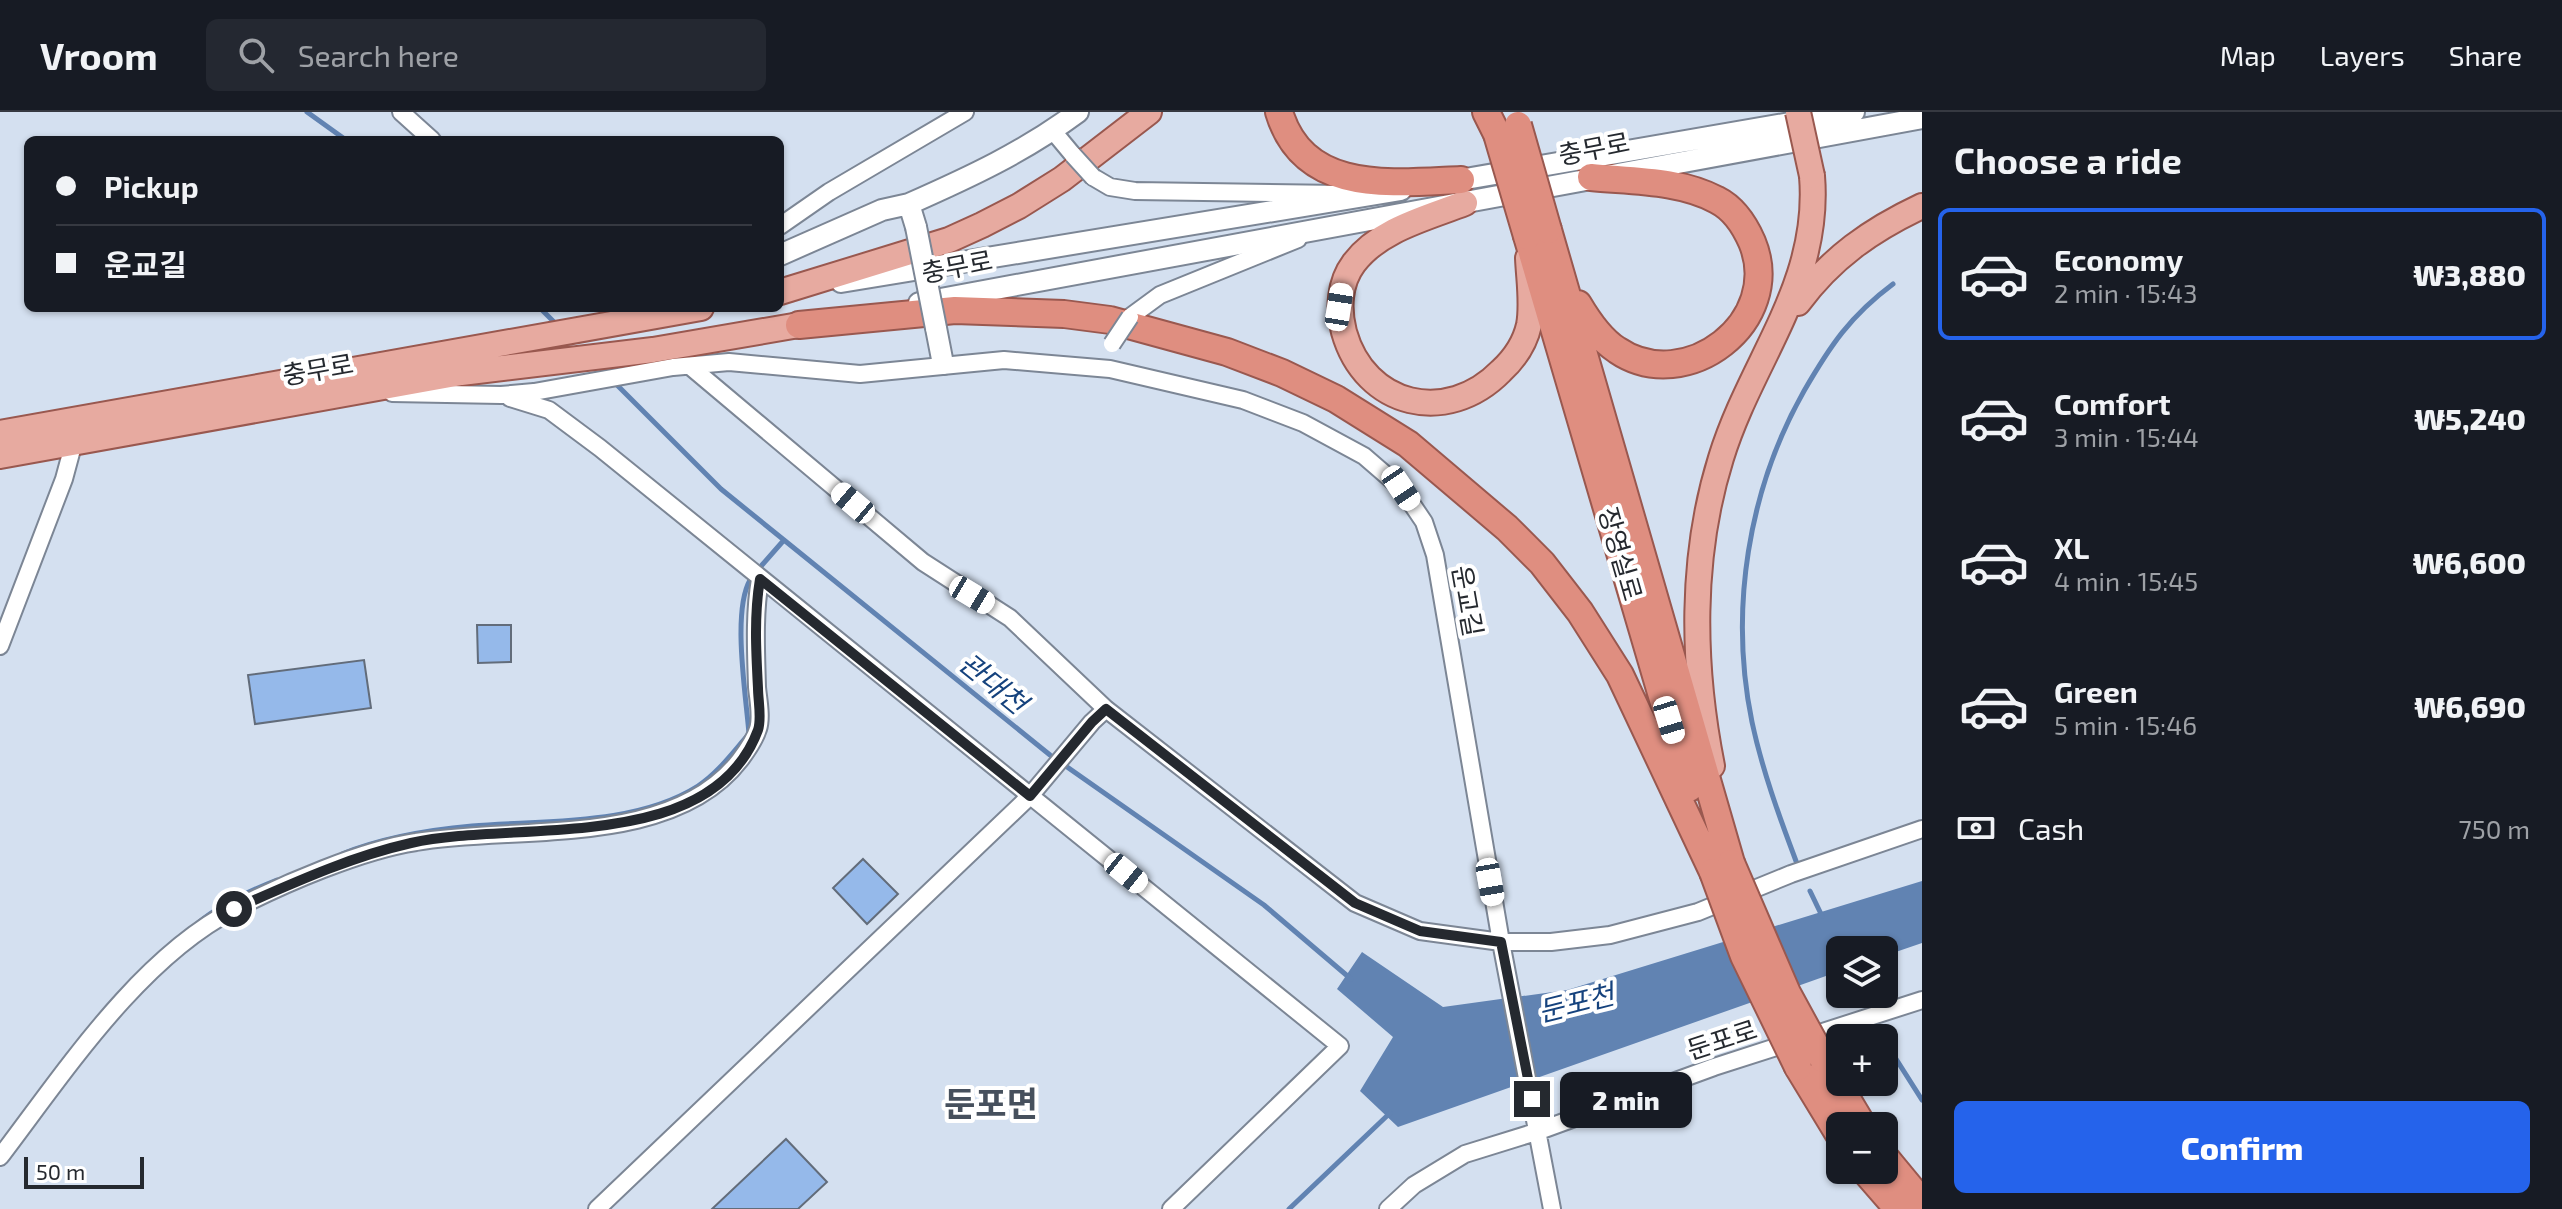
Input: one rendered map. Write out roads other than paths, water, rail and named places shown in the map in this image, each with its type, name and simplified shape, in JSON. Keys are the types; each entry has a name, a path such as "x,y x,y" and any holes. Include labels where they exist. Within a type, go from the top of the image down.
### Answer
{"highway":[{"path":"1279,112 1297,148 1324,170 1363,180 1463,191"},
{"path":"1501,119 1538,233 1580,308 1605,340 1632,358 1663,364 1689,360 1715,349 1739,329 1753,306 1759,278 1755,249 1732,212 1708,196 1685,188 1591,177"},
{"name":"장영실로","path":"1538,233 1722,867"},
{"path":"799,325 955,310 1064,314 1110,320 1227,352 1282,373 1336,399 1408,444 1507,528 1542,563 1580,612 1620,675 1787,993 1855,1112"},
{"path":"1722,867 1744,956 1798,1067 1826,1113"},
{"path":"1898,1173 1922,1202"},
{"path":"1876,1184 1898,1209"}],"main road":[{"path":"1722,867 1697,634 1699,565 1708,508 1721,456 1804,267 1814,200 1798,112"},
{"path":"784,291 949,240 982,225 1062,179 1145,115"},
{"path":"1463,191 1363,253 1346,278 1339,307 1347,342 1362,371 1386,392 1411,401 1438,402 1476,391 1505,367 1520,348 1529,323 1538,233"},
{"path":"1766,357 1799,301 1834,261 1876,229 1922,206"},
{"name":"충무로","path":"0,456 72,431 498,345 625,323 661,313"},
{"name":"충무로","path":"0,433 72,431 354,392 515,365 653,350 799,325"}],"street":[{"path":"401,112 428,136"},
{"path":"784,223 829,192 965,112"},
{"path":"784,253 882,210 909,204 995,165 1053,131 1078,112"},
{"name":"충무로","path":"799,325 1328,227 1463,191 1854,112"},
{"name":"충무로","path":"784,291 1370,195 1463,191 1591,177 1922,118"},
{"path":"1053,131 1093,177 1110,187 1135,191 1292,191 1370,195"},
{"path":"909,204 943,364"},
{"path":"1110,369 1112,344 1130,317 1160,295 1328,227"},
{"name":"운교길","path":"501,395 673,367 729,362 860,374 1004,360 1110,369 1243,400 1303,423 1364,456 1401,488 1424,522 1435,555 1502,948 1552,1209"},
{"path":"691,367 923,562 1010,618 1106,709 1355,903 1420,931 1502,948 1582,939 1658,924 1922,829"},
{"path":"354,392 501,395 549,410 1033,792 1340,1046 1171,1209"},
{"path":"0,646 64,479 72,431"},
{"path":"0,1157 93,1035 148,974 203,927 234,909 363,856 413,842 598,827 636,819 702,796 741,760 759,728 755,610 760,579"},
{"path":"597,1209 1033,792 1106,709"},
{"name":"둔포로","path":"1388,1209 1414,1185 1465,1154 1714,1067 1922,1000"}],"water":[{"path":"1922,881 1922,943 1898,951 1898,936 1826,936 1826,976 1398,1127 1360,1091 1393,1037 1337,989 1362,952 1443,1007 1567,990"}],"waterway":[{"name":"관대천","path":"307,112 340,136"},
{"path":"1796,861 1761,757 1745,680 1744,594 1748,552 1769,469 1804,391 1842,333 1893,284"},
{"name":"관대천","path":"544,312 556,324"},
{"name":"관대천","path":"614,382 721,489 1050,755 1264,905 1351,979"},
{"path":"762,565 784,540"},
{"path":"342,854 390,839 439,830 618,815 673,799 698,786 719,769 749,734 741,633 745,594 750,580"},
{"path":"198,923 236,898 277,880"},
{"path":"1810,891 1822,916"},
{"path":"1898,1062 1922,1100"},
{"name":"둔포천","path":"1289,1209 1390,1113"}],"district":[{"name":"둔포면","path":"991,1104"}]}
